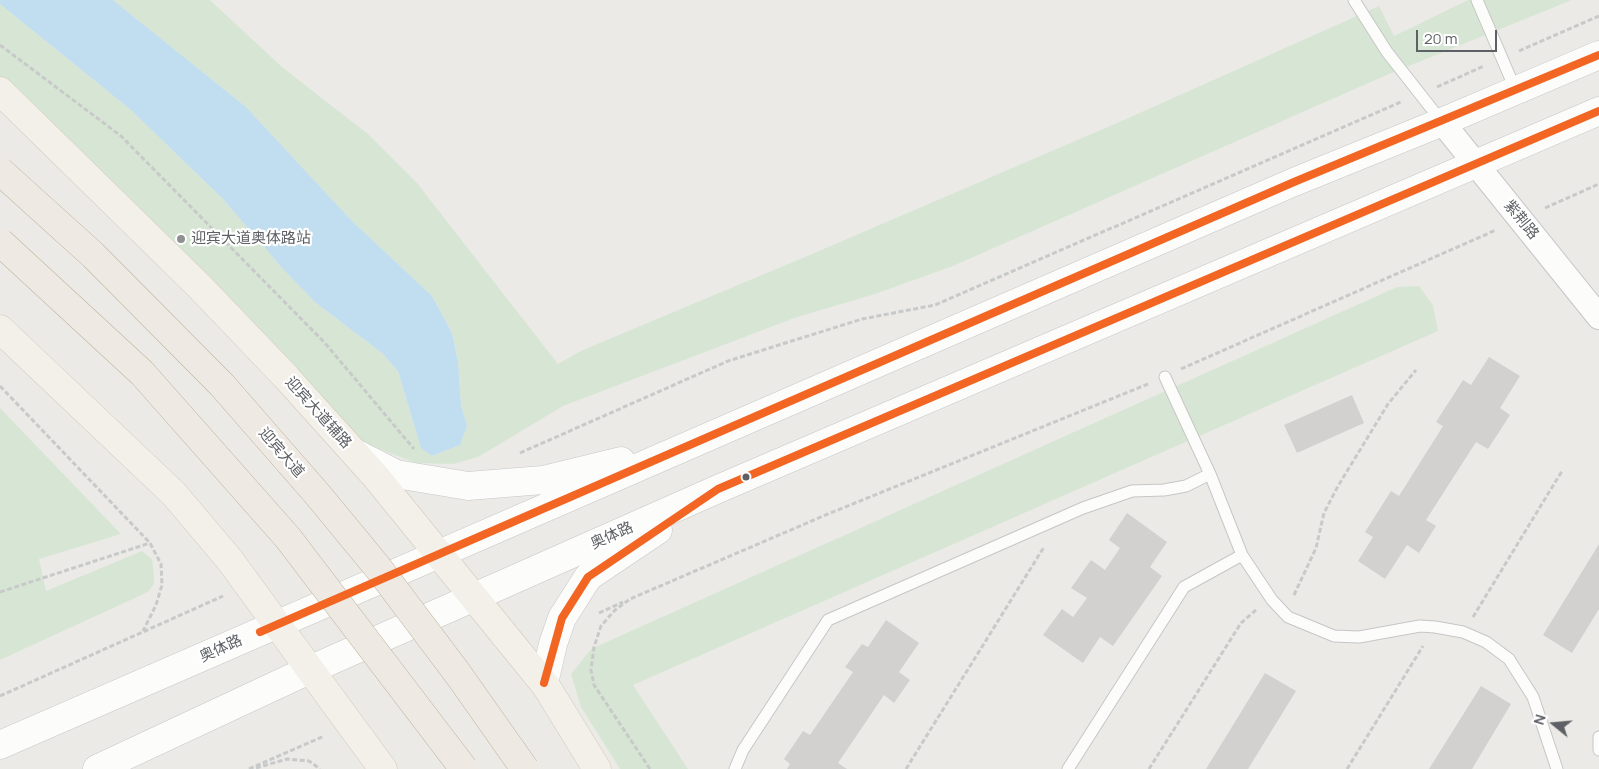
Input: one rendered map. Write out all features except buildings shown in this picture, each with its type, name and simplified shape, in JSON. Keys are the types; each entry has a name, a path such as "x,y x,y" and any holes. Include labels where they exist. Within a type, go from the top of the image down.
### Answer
{"highway":[{"name":"迎宾大道","path":"0,171 93,255 222,386 384,576 458,674 525,768"},
{"path":"0,242 142,373 288,538 464,769"}],"main road":[{"name":"奥体路","path":"0,745 1294,182 1516,91 1599,54"},
{"name":"迎宾大道辅路","path":"0,91 200,287 352,451 544,683 596,769"},
{"name":"奥体路","path":"97,769 310,670 718,489 1599,111"},
{"path":"0,330 174,494 229,559 383,769"},
{"path":"352,451 396,474 468,486 544,480 695,443"},
{"path":"544,683 553,644 562,618 588,577 718,489"}],"street":[{"name":"紫荆路","path":"1442,122 1599,317"}],"lane":[{"path":"1354,0 1387,52 1442,122"},
{"path":"1477,0 1516,91"},
{"path":"1165,377 1210,474 1242,555 1272,600 1288,618 1334,636 1358,637 1420,626 1435,626 1463,632 1486,642 1509,659 1533,697 1557,769"},
{"path":"735,769 743,750 828,620 1062,517 1132,491 1164,490 1186,486 1210,474"},
{"path":"1068,769 1184,586 1242,555"},
{"path":"1599,737 1599,750"}],"path":[{"path":"514,455 728,361 862,319 935,306 1599,16"},
{"path":"0,45 121,136 325,343 418,455"},
{"path":"650,769 594,685 591,670 594,647 601,626 615,610 630,598 828,514 1165,377 1599,184"},
{"path":"1284,613 1316,548 1324,513 1338,486 1388,404 1416,370"},
{"path":"0,386 150,543 161,564 162,585 156,605 142,632"},
{"path":"1463,632 1562,471"},
{"path":"906,769 1062,517"},
{"path":"0,592 150,543"},
{"path":"1149,769 1241,623 1272,600"},
{"path":"1347,769 1435,626"},
{"path":"251,769 287,759 308,762 320,769"}],"green space":[{"path":"113,0 210,0 282,67 368,134 417,183 558,364 583,350 1124,120 1379,6 1394,36 1468,0 1572,0 1389,74 953,266 872,295 797,317 563,406 478,457 453,464 416,463 340,434 0,102 0,4 131,110 223,199 283,269 316,303 382,353 398,371 421,448 432,456 460,445 467,426 461,405 458,362 452,333 432,296 351,220 246,107"},
{"path":"1419,286 1433,305 1438,331 633,685 688,769 620,769 581,707 571,674 591,649 1397,287"},
{"path":"0,408 121,534 39,559 46,591 142,551 152,559 154,584 148,592 0,660"}],"water":[{"path":"0,0 113,0 246,107 351,220 432,296 452,333 458,362 461,405 467,426 460,445 432,456 421,448 398,371 382,353 316,303 283,269 223,199 131,110 0,4"}],"transit line":[{"path":"260,632 1294,182 1599,55"},
{"path":"544,683 562,618 588,577 718,489 1599,111"}],"place":[{"name":"迎宾大道奥体路站","path":"181,239"}]}
